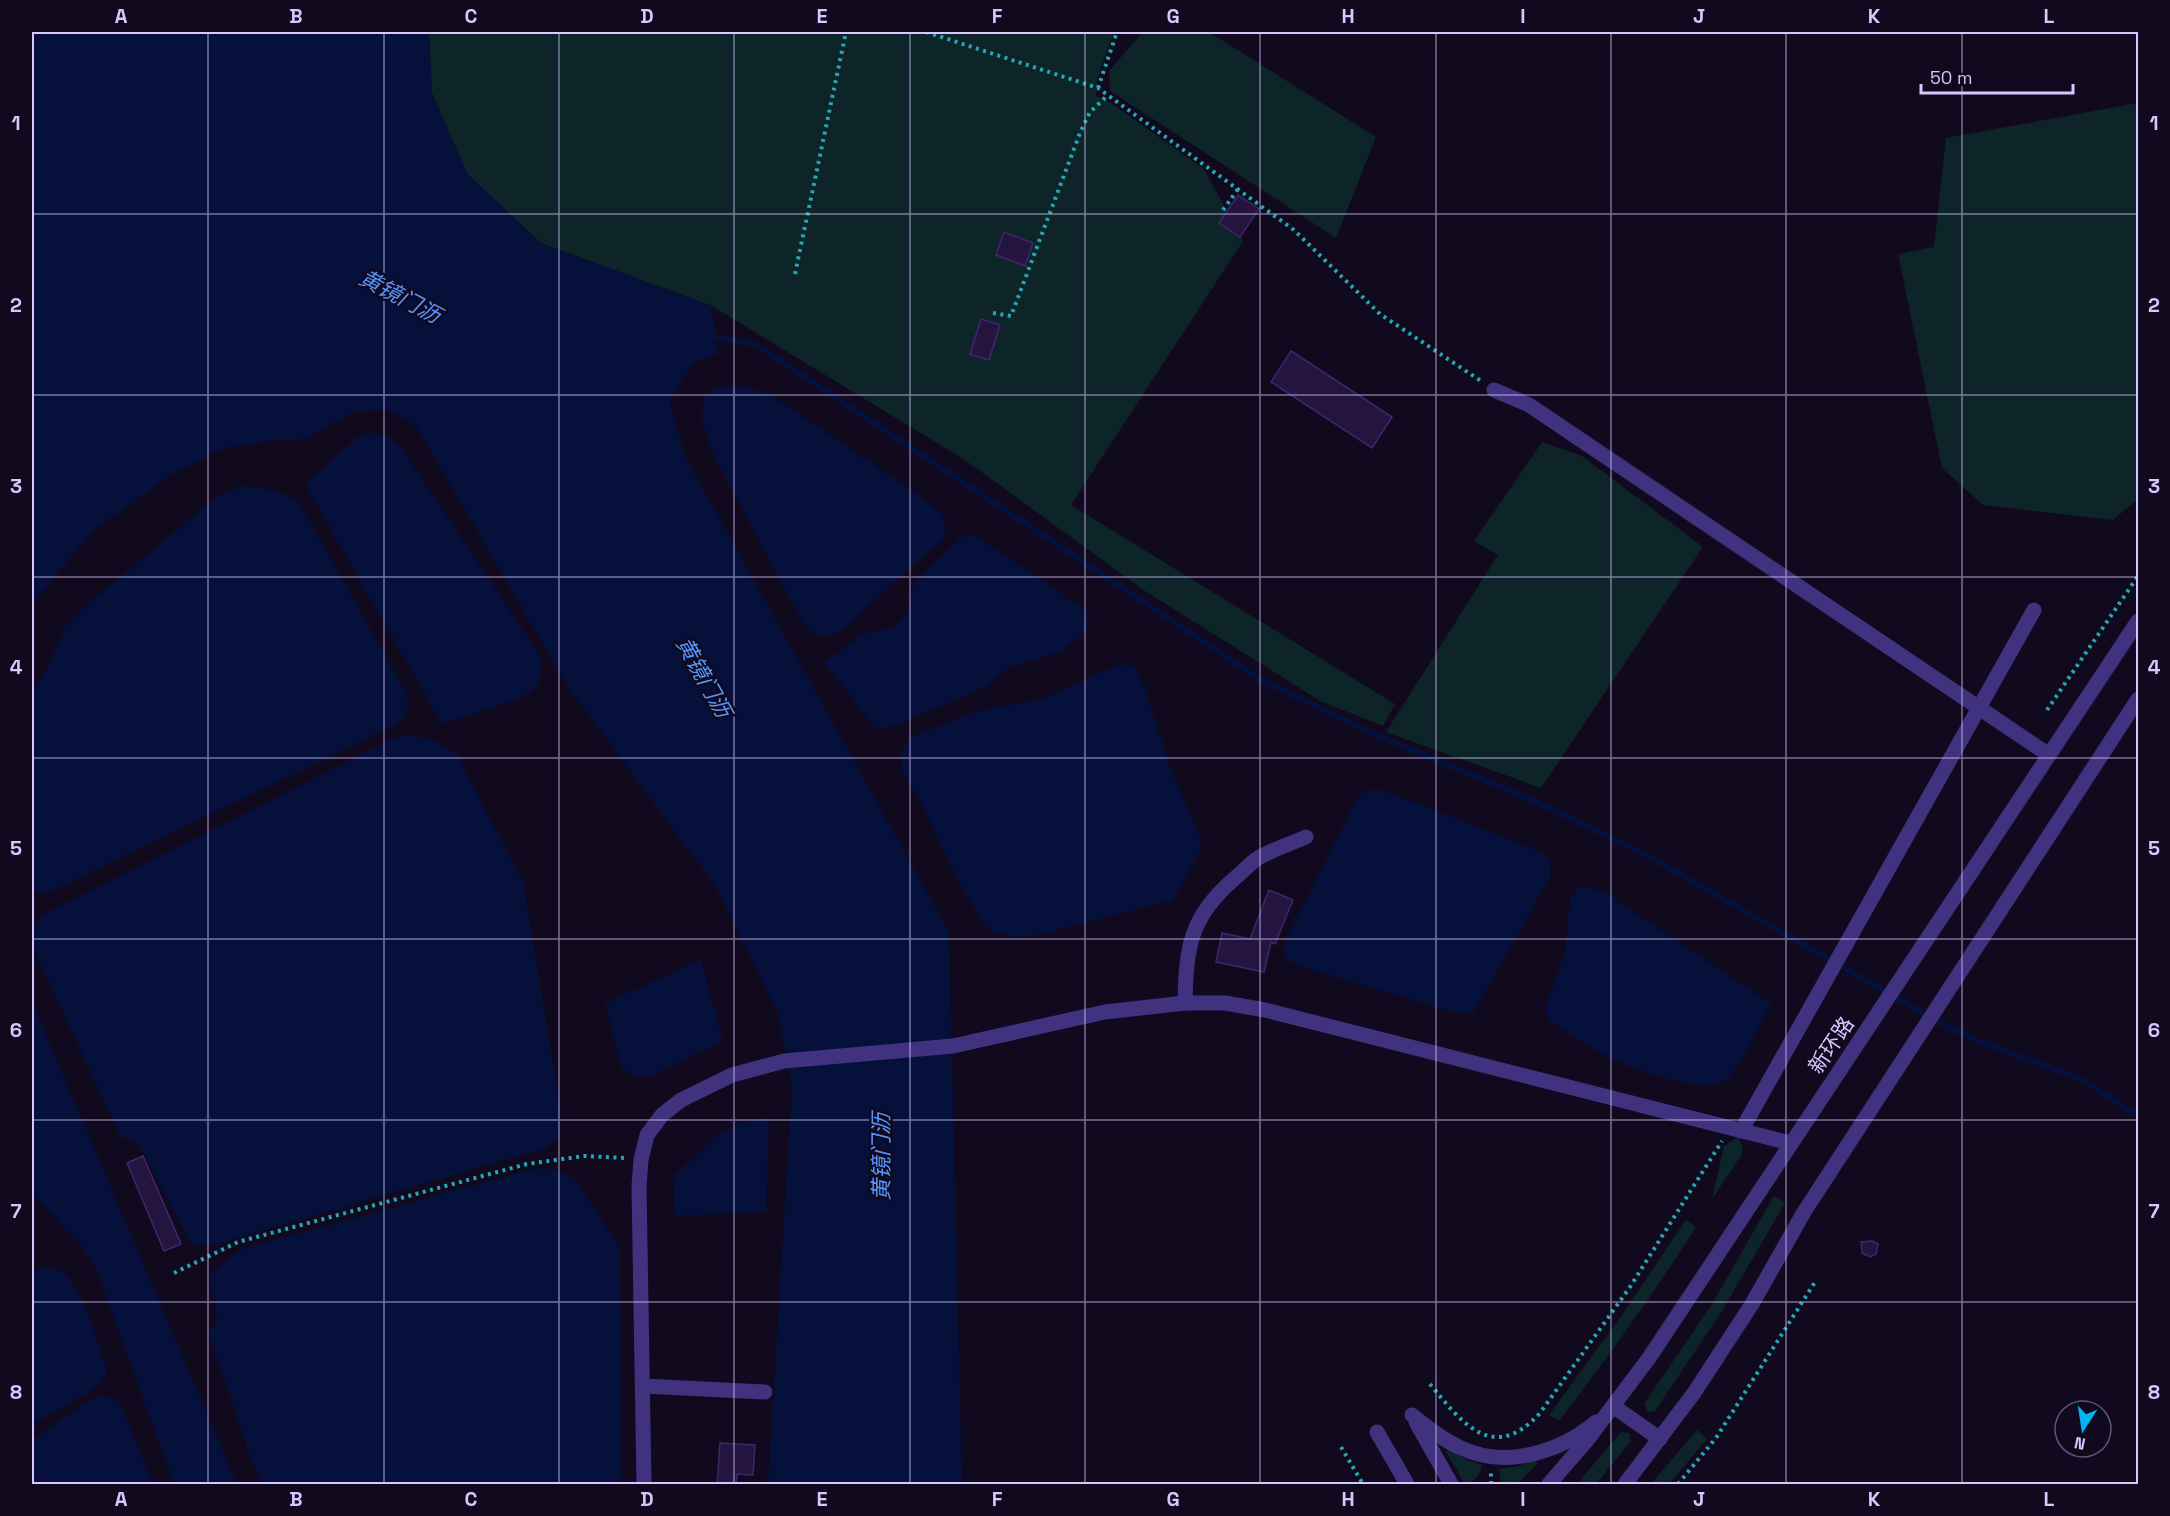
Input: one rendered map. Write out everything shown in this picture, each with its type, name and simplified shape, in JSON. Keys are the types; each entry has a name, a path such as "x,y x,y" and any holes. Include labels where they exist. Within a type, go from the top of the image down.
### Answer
{"street":[{"path":"1494,390 1529,405 2049,755"},
{"path":"1736,1129 2034,610"},
{"name":"新环路","path":"1549,1485 1588,1439 1650,1358 1790,1143 2139,621"},
{"path":"1625,1485 1694,1393 1752,1304 1804,1212 2139,699"},
{"path":"1185,1003 1189,946 1198,919 1215,896 1256,860 1306,837"},
{"path":"645,1485 640,1160 647,1136 662,1115 681,1100 732,1075 784,1061 953,1046 1105,1012 1185,1003 1225,1003 1265,1010 1790,1143"},
{"path":"643,1386 765,1392"},
{"path":"1451,1485 1412,1415 1435,1433 1462,1449 1491,1457 1522,1456 1548,1449 1569,1440 1593,1424 1613,1406 1660,1439"},
{"path":"1377,1432 1407,1485"}],"path":[{"path":"795,274 846,32"},
{"path":"926,32 1098,88 1294,230 1380,314 1494,390"},
{"path":"1098,88 1117,32"},
{"path":"993,313 1011,316 1080,133 1090,112 1108,95"},
{"path":"1223,210 1238,189"},
{"path":"2047,710 2139,576"},
{"path":"1430,1384 1470,1429 1485,1435 1500,1436 1516,1433 1529,1425 1630,1287 1736,1129"},
{"path":"174,1273 238,1242 527,1164 584,1156 613,1156 640,1160"},
{"path":"1678,1485 1716,1438 1815,1282"},
{"path":"1341,1447 1363,1485"}],"green space":[{"path":"429,32 1114,32 1097,80 1096,96 1107,100 1204,169 1243,241 1071,505 1395,704 1383,726 1320,701 1145,591 965,460 712,306 541,243 467,174 432,93"},
{"path":"1143,32 1209,32 1376,137 1336,238 1110,91 1109,71"},
{"path":"2138,103 2138,499 2113,520 1983,505 1942,468 1898,254 1934,247 1946,138"},
{"path":"1542,442 1582,456 1703,547 1541,788 1386,732 1498,555 1474,541"},
{"path":"1738,1137 1743,1148 1742,1154 1712,1199 1724,1146"},
{"path":"1774,1196 1785,1203 1722,1311 1655,1411 1648,1412 1644,1404 1712,1304"},
{"path":"1686,1220 1696,1227 1646,1302 1559,1421 1549,1415 1620,1318"},
{"path":"1697,1430 1707,1439 1669,1484 1651,1484"},
{"path":"1621,1432 1629,1433 1631,1441 1596,1484 1577,1484"},
{"path":"1449,1449 1465,1459 1482,1465 1474,1480 1465,1484 1446,1452"},
{"path":"1535,1460 1538,1463 1517,1484 1501,1484 1499,1469"}],"water":[{"name":"黄镜门沥","path":"32,32 429,32 432,93 467,174 541,243 712,306 717,354 693,363 670,402 685,456 949,932 962,1484 768,1484 792,1088 779,1016 716,887 568,687 416,426 387,409 353,412 306,439 264,441 225,448 174,473 94,530 32,604"},
{"path":"741,385 769,394 916,493 942,514 946,527 943,539 842,630 829,636 815,635 804,625 714,456 702,419 704,397 715,387"},
{"path":"368,433 385,435 399,445 537,651 541,676 537,685 526,694 504,704 442,724 305,484 356,438"},
{"path":"241,486 271,490 299,502 406,693 408,703 405,715 395,725 50,892 32,894 32,691 48,667 65,627 92,600 217,497"},
{"path":"974,535 1084,609 1089,621 1086,632 1062,651 1007,668 986,687 889,728 875,728 824,662 864,633 892,629 906,616 914,583 961,537"},
{"path":"1120,664 1134,666 1145,689 1170,767 1201,840 1199,853 1173,900 1039,935 1013,937 987,929 964,892 920,801 901,769 903,752 911,737 977,711 1040,700"},
{"path":"406,735 432,741 456,753 523,882 561,1113 558,1136 546,1148 214,1245 197,1244 185,1232 138,1143 125,1139 119,1134 32,945 33,928 42,915 390,740"},
{"path":"1377,789 1541,852 1549,861 1551,871 1549,879 1474,1012 1456,1013 1296,965 1284,953 1287,937 1357,799 1362,793"},
{"path":"1584,886 1602,891 1771,1004 1743,1058 1723,1082 1714,1085 1685,1083 1636,1068 1597,1051 1549,1021 1545,1009 1565,951 1570,899 1577,889"},
{"path":"701,960 723,1041 648,1077 633,1075 621,1067 605,1003"},
{"path":"32,1002 237,1484 174,1484 98,1273 82,1247 32,1192"},
{"path":"769,1118 766,1212 675,1216 673,1176 716,1137 741,1123"},
{"path":"541,1168 554,1169 576,1179 620,1249 621,1484 263,1484 251,1459 208,1331 217,1321 215,1299 209,1282 212,1273 240,1250"},
{"path":"46,1268 63,1273 77,1290 94,1330 106,1372 103,1379 88,1392 32,1425 32,1271"},
{"path":"106,1396 115,1400 122,1407 153,1484 32,1484 32,1440 93,1398"}],"building":[{"path":"1238,195 1259,209 1240,237 1219,223"},
{"path":"1004,232 1033,243 1025,266 996,255"},
{"path":"981,319 1000,325 989,360 970,354"},
{"path":"1291,351 1392,417 1372,448 1271,382"},
{"path":"1269,890 1293,900 1275,944 1271,942 1264,972 1216,962 1222,933 1250,939"},
{"path":"143,1156 181,1244 164,1251 127,1163"},
{"path":"1872,1241 1878,1244 1876,1254 1870,1257 1862,1253 1861,1242"},
{"path":"720,1443 755,1445 753,1475 737,1474 736,1485 717,1485"}],"waterway":[{"path":"710,336 755,344 1258,678 1365,730 1546,806 1652,858 1946,1026 1978,1041 2081,1079 2138,1116"}]}
